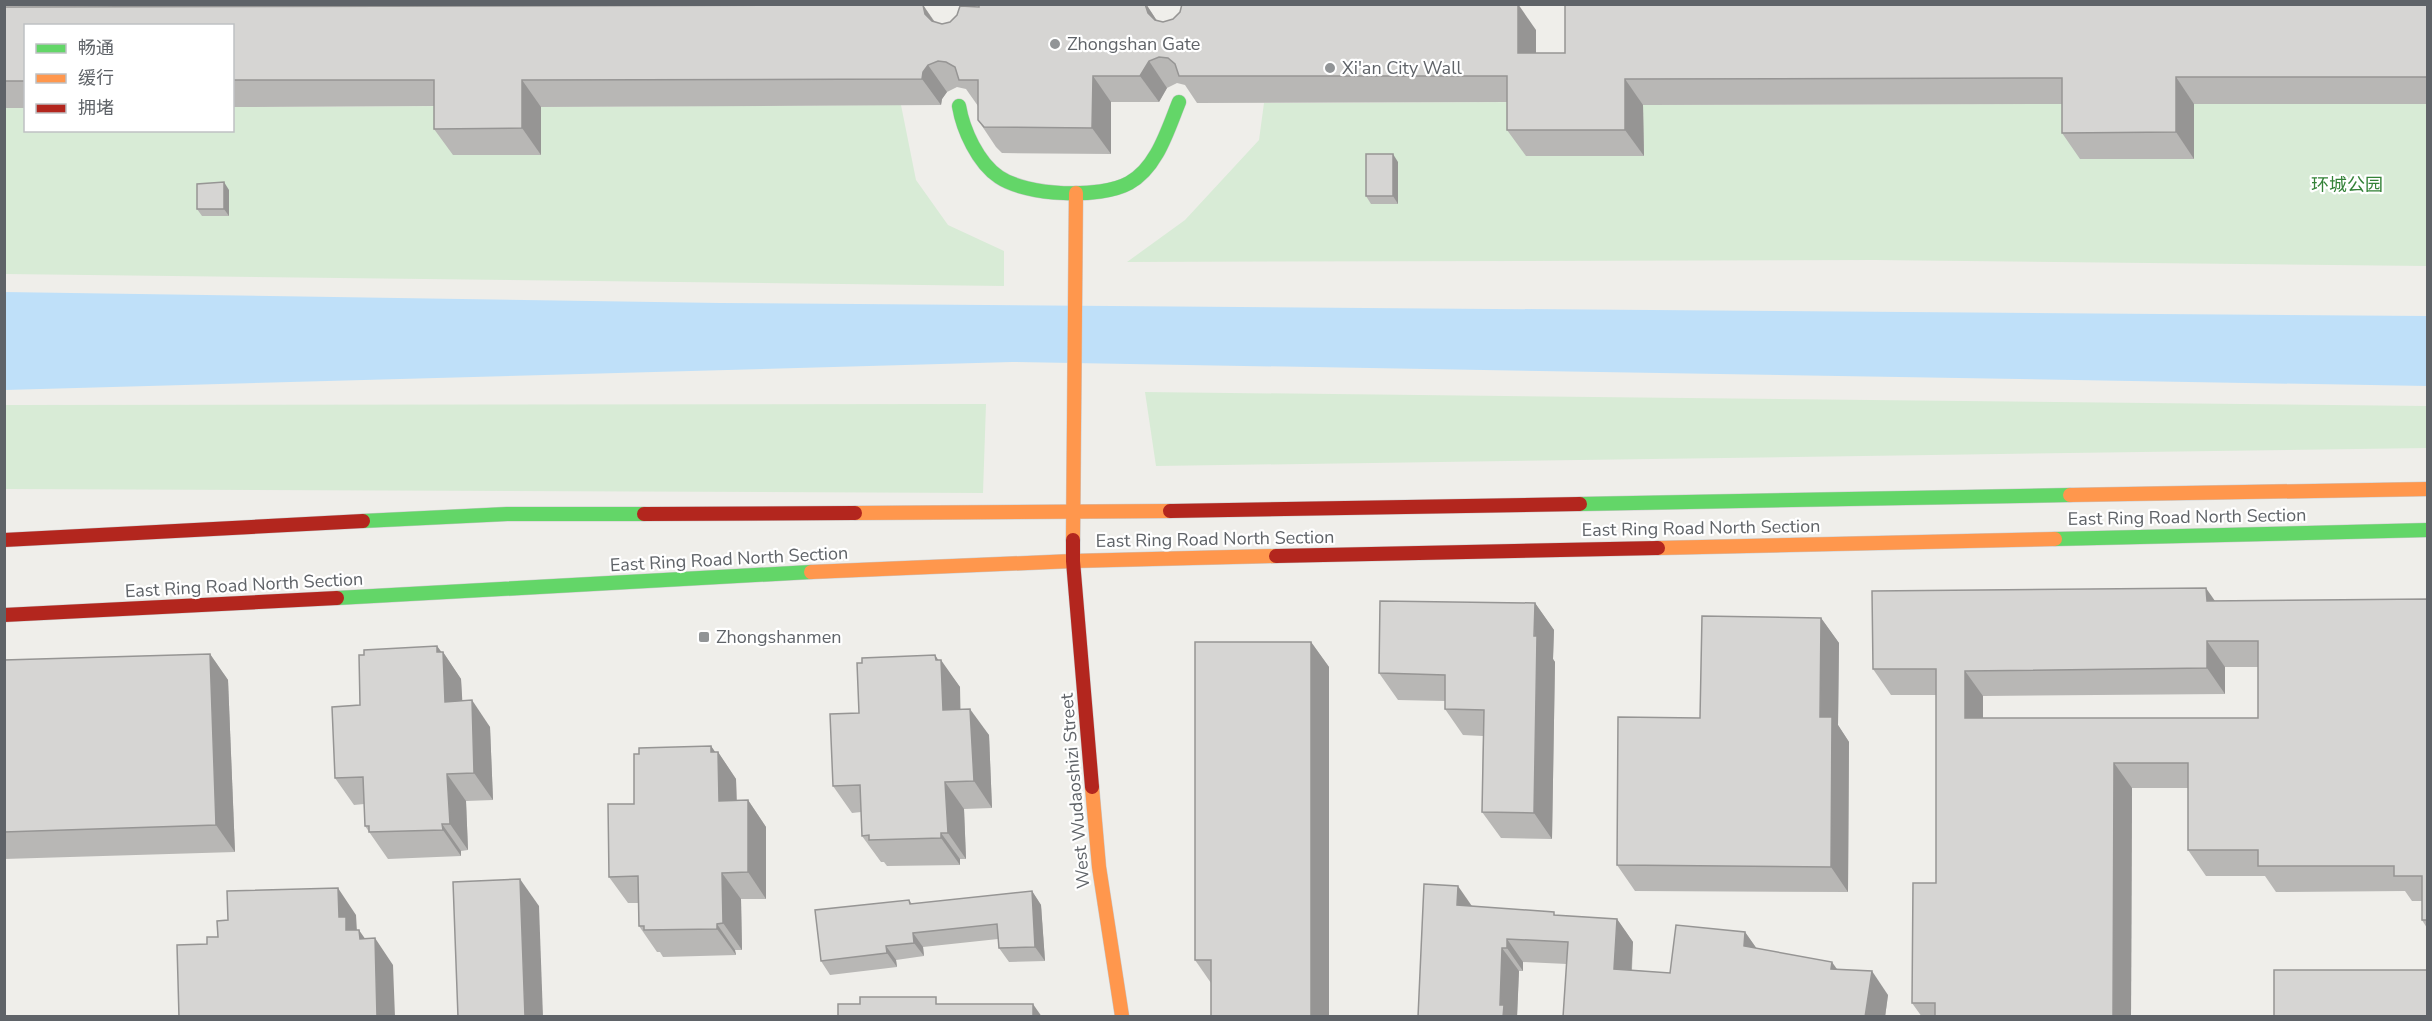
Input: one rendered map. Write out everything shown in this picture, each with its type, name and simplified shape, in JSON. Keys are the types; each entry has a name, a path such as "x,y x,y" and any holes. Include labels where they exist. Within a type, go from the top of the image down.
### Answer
{"main road":[{"path":"958,105 961,118 980,157 999,177 1029,189 1076,193 1099,192 1130,183 1156,158 1179,102"},
{"name":"West Wudaoshizi Street","path":"1076,193 1073,561 1099,867 1122,1017"},
{"name":"East Ring Road North Section","path":"4,538 507,514 1072,513 2427,489"},
{"name":"East Ring Road North Section","path":"4,617 707,577 1073,561 2427,530"}],"green space":[{"name":"环城公园","path":"1526,102 1643,105 2080,104 2194,159 2194,104 2427,104 2427,266 1875,260 1127,262 1185,220 1259,140 1264,103"},
{"path":"901,105 916,180 948,225 1004,251 1004,286 5,274 5,108 24,108 24,132 234,132 234,107 453,106 453,155 540,155 541,107"},
{"path":"1145,392 2427,406 2428,448 1156,466"},
{"path":"986,404 983,493 5,489 5,405"}],"water":[{"path":"4,292 720,303 2427,316 2428,386 1012,362 5,390"}],"building":[{"name":"Xi'an City Wall","path":"979,4 1145,4 1148,13 1155,20 1163,22 1173,19 1180,12 1182,4 1518,4 1518,53 1565,53 1565,4 2427,4 2427,77 2176,77 2176,132 2062,133 2062,78 1625,79 1625,130 1507,130 1507,76 1179,76 1175,64 1168,58 1159,57 1149,61 1140,76 1093,76 1092,128 984,127 978,120 978,80 959,80 955,67 938,61 928,65 923,72 922,79 522,80 522,128 434,129 434,80 234,80 234,24 24,24 24,81 4,81 4,7 923,5 925,14 932,21 942,24 950,22 957,15 960,6 979,7"},
{"path":"1366,154 1393,154 1393,196 1366,196"},
{"path":"224,182 224,209 197,209 197,184"},
{"path":"2206,588 2207,601 2427,599 2427,920 2422,920 2422,876 2394,876 2394,866 2258,866 2258,850 2188,850 2188,763 2114,763 2113,1017 1935,1017 1935,1003 1912,1003 1913,883 1936,883 1936,669 1873,669 1872,591","holes":["2207,641 2258,641 2258,718 1965,718 1965,671 2207,668"]},
{"path":"1380,601 1535,603 1534,636 1537,636 1534,813 1482,812 1484,710 1445,709 1445,675 1379,673"},
{"path":"1702,616 1821,618 1820,717 1832,717 1831,867 1617,865 1618,717 1700,718"},
{"path":"1195,642 1311,642 1311,1017 1211,1017 1211,960 1195,960"},
{"path":"437,646 437,652 443,652 445,702 472,700 474,773 447,774 450,824 442,824 443,830 369,832 369,826 365,826 363,777 335,778 332,707 360,705 359,655 364,655 364,650"},
{"path":"210,654 216,825 4,832 4,660"},
{"path":"935,655 936,660 941,660 943,710 970,709 974,781 945,782 948,833 941,833 941,838 869,840 869,835 862,836 860,785 833,786 830,714 859,713 857,663 862,663 862,658"},
{"path":"711,746 711,752 718,752 719,801 748,800 748,872 722,873 723,923 717,924 717,929 644,930 644,926 639,926 638,876 609,877 608,804 634,804 634,754 639,754 639,748"},
{"path":"520,879 525,1017 458,1017 453,882"},
{"path":"1424,884 1458,886 1457,905 1617,919 1614,969 1670,973 1676,925 1745,932 1744,946 1832,962 1831,969 1872,971 1865,1017 1563,1017 1568,942 1507,939 1507,948 1502,948 1500,1005 1504,1005 1503,1017 1418,1017"},
{"path":"338,888 339,917 346,917 346,930 359,930 360,939 375,938 377,1017 179,1017 177,945 207,944 207,937 218,937 217,921 228,920 227,891"},
{"path":"1032,891 1035,947 999,948 997,924 913,933 914,943 886,946 887,953 821,961 815,910 909,900 910,904"},
{"path":"2274,970 2427,970 2427,1017 2274,1017"},
{"path":"860,997 936,997 936,1004 1033,1004 1033,1017 838,1017 838,1004 860,1004"}],"traffic: fast":[{"path":"959,106 964,125 978,155 999,177 1027,188 1083,193 1116,188 1139,176 1154,158 1166,136 1179,102"},
{"path":"1580,504 2070,495"},
{"path":"363,521 507,514 644,514"},
{"path":"2055,539 2428,530"},
{"path":"337,598 811,572"}],"traffic: slow":[{"path":"1073,540 1076,193"},
{"path":"2070,495 2428,489"},
{"path":"855,513 1170,511"},
{"path":"1658,548 2055,539"},
{"path":"811,572 1073,561 1276,556"},
{"path":"1092,787 1099,867 1122,1016"}],"traffic: jam":[{"path":"1170,511 1580,504"},
{"path":"644,514 855,513"},
{"path":"4,540 363,521"},
{"path":"1073,540 1092,787"},
{"path":"1276,556 1658,548"},
{"path":"4,615 337,598"}],"place":[{"name":"Zhongshan Gate","path":"1055,44"},
{"name":"Xi'an City Wall","path":"1330,68"},
{"name":"Zhongshanmen","path":"704,637"}]}
